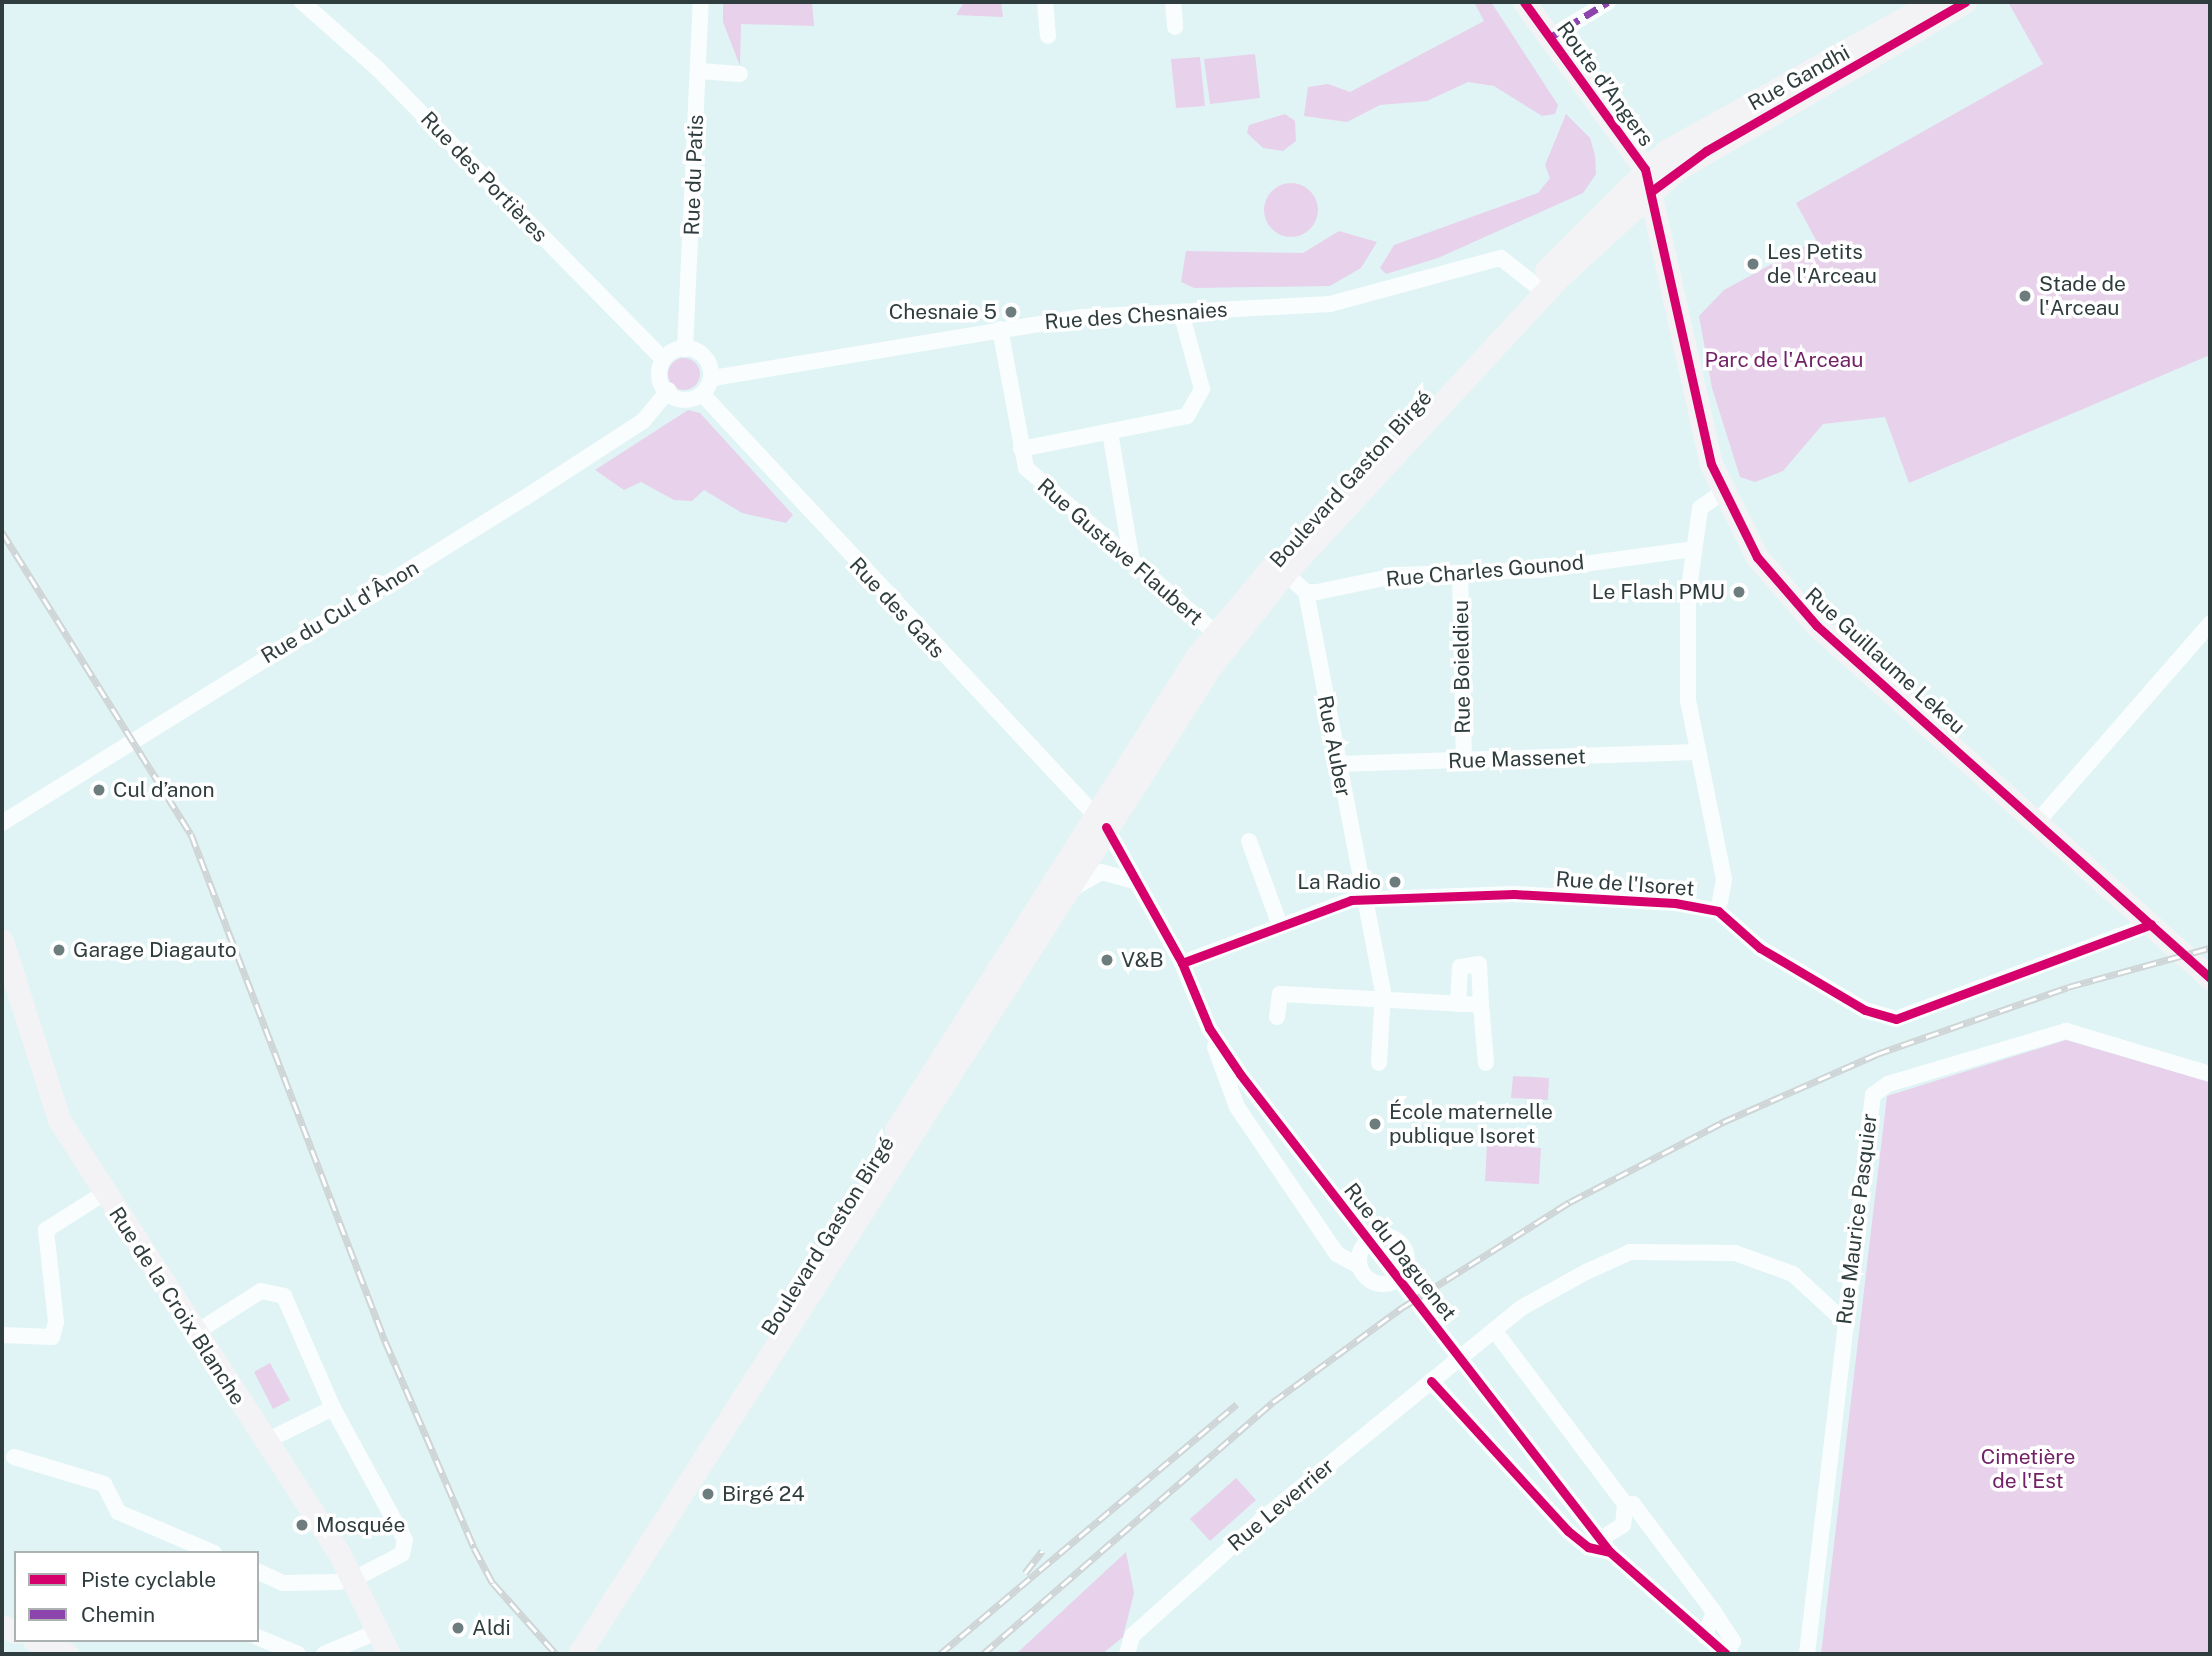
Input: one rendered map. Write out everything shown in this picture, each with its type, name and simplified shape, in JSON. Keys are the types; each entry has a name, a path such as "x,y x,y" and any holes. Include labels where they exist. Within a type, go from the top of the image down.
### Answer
{"main road":[{"name":"Route d’Angers","path":"1524,2 1649,179"},
{"name":"Rue Gandhi","path":"1649,179 1687,139 1934,2"},
{"name":"Rue Gandhi","path":"1649,179 1706,151 1965,2"},
{"name":"Boulevard Gaston Birgé","path":"562,1654 1221,639 1540,287 1649,179"},
{"name":"Rue Guillaume Lekeu","path":"1649,179 1723,492 1757,557 1817,626 2038,821 2210,978"},
{"name":"Boulevard Gaston Birgé","path":"1221,639 1285,573 1540,287"},
{"name":"Boulevard Gaston Birgé","path":"579,1654 1067,894 1100,823"},
{"name":"Rue de la Croix Blanche","path":"2,941 8,988 48,1099 104,1193 353,1577 389,1654"},
{"path":"39,1642 66,1654"}],"street":[{"name":"Rue des Portières","path":"302,2 378,69 661,357"},
{"name":"Rue du Patis","path":"685,349 701,2"},
{"path":"1045,2 1048,36"},
{"path":"1173,2 1175,27"},
{"path":"1549,38 1608,2"},
{"path":"699,71 740,74"},
{"name":"Rue des Chesnaies","path":"713,378 1000,329 1181,312 1329,304 1501,258 1540,287"},
{"path":"1021,449 1179,420 1198,403 1199,368 1181,312"},
{"name":"Rue Gustave Flaubert","path":"1000,329 1021,449 1032,475 1221,639"},
{"path":"685,349 708,366 713,378 704,395 669,390 659,376 661,357 685,349"},
{"name":"Rue du Cul d'Ânon","path":"2,823 515,504 643,421 669,390"},
{"name":"Rue des Gats","path":"704,395 1100,823"},
{"path":"1110,432 1132,562"},
{"path":"1718,911 1724,879 1688,700 1693,549 1703,502 1723,492"},
{"name":"Rue Charles Gounod","path":"1306,592 1399,575 1460,573 1693,549"},
{"path":"1285,573 1306,592"},
{"name":"Rue Boieldieu","path":"1460,573 1464,761"},
{"name":"Rue Auber","path":"1306,592 1384,999 1378,1063"},
{"path":"2038,821 2210,624"},
{"name":"Rue Massenet","path":"1338,764 1697,752"},
{"name":"Rue du Daguenet","path":"1100,823 1182,963 1209,1028 1240,1073 1606,1545 1726,1654"},
{"path":"1249,841 1279,923"},
{"path":"1067,894 1094,873 1134,881"},
{"name":"Rue de l'Isoret","path":"1182,963 1279,923 1363,900 1514,894 1718,911 1760,948 1865,1010 1896,1019 2154,926"},
{"path":"1458,1004 1461,965 1476,964 1486,1063"},
{"path":"1277,1017 1280,994 1481,1005"},
{"path":"1209,1028 1237,1107 1337,1254 1360,1267"},
{"name":"Rue Maurice Pasquier","path":"1807,1654 1871,1103 1880,1088 2066,1031 2210,1074"},
{"path":"3,1332 52,1337 46,1230 104,1193"},
{"name":"Rue Leverrier","path":"1127,1654 1132,1636 1260,1521 1521,1308 1630,1252 1683,1249 1735,1253 1793,1274 1844,1321"},
{"path":"195,1334 261,1291 277,1290 332,1408 405,1545 398,1557 339,1582 283,1583 259,1573"},
{"path":"1431,1381 1568,1531 1588,1547 1606,1545 1623,1525 1625,1504 1494,1330"},
{"path":"267,1441 332,1408"},
{"path":"14,1457 104,1485 118,1512 209,1551"},
{"path":"1625,1504 1633,1503 1714,1612 1733,1641 1726,1654"},
{"path":"1705,1636 1714,1612"},
{"path":"324,1654 379,1631"},
{"path":"259,1638 298,1654"}],"green space":[{"path":"723,2 812,2 814,26 741,24 740,66 723,22"},
{"path":"964,2 1001,2 1003,17 956,15"},
{"path":"1474,2 1491,2 1558,105 1555,114 1542,116 1494,86 1468,82 1427,101 1380,105 1347,122 1304,116 1308,87 1328,84 1350,92 1484,21"},
{"name":"Stade de l'Arceau","path":"2008,2 2210,2 2210,355 1909,483 1885,417 1823,424 1783,471 1755,482 1740,477 1712,388 1699,316 1724,290 1816,240 1796,203 2043,64"},
{"path":"1255,54 1260,98 1210,104 1204,59"},
{"path":"1200,57 1205,106 1176,108 1171,59"},
{"path":"1285,114 1295,121 1296,141 1283,151 1263,148 1247,133 1249,125"},
{"path":"1566,114 1590,138 1595,155 1596,174 1583,193 1438,258 1386,274 1380,268 1394,245 1538,193 1550,178 1545,165"},
{"path":"1291,183 1310,191 1318,210 1310,229 1291,237 1272,229 1264,210 1272,191"},
{"path":"1339,231 1377,242 1361,268 1330,286 1194,288 1181,282 1186,251 1303,253"},
{"path":"684,358 695,363 700,374 695,385 684,390 673,385 668,374 673,363"},
{"path":"688,410 700,413 793,515 786,523 742,513 704,490 692,501 674,500 641,482 624,490 595,470"},
{"name":"Cimetière de l'Est","path":"2066,1040 2210,1082 2210,1654 1821,1654 1887,1096"},
{"path":"1513,1076 1549,1078 1548,1100 1511,1098"},
{"path":"1487,1144 1541,1148 1539,1184 1485,1181"},
{"path":"270,1363 290,1400 273,1409 254,1372"},
{"path":"1236,1478 1256,1500 1210,1541 1190,1519"},
{"path":"1126,1552 1134,1593 1123,1637 1102,1654 1016,1654"}],"railway":[{"path":"2,532 191,834 385,1341 474,1548 493,1583 556,1654"},
{"path":"983,1654 1273,1402 1403,1307 1570,1202 1723,1122 1877,1054 2068,987 2210,948"},
{"path":"940,1654 1237,1404"},
{"path":"1025,1573 1042,1551"}],"marked path":[{"path":"1549,38 1608,2"}],"cycle path":[{"path":"1524,2 1645,169 1711,464 1757,557 1817,626 2210,978"},
{"path":"1653,190 1706,151 1965,2"},
{"path":"1106,827 1182,963 1209,1028 1240,1074 1610,1552 1726,1654"},
{"path":"1182,963 1351,900 1514,894 1675,903 1718,911 1760,948 1865,1010 1896,1019 2151,924"},
{"path":"1431,1381 1568,1531 1588,1547 1610,1552"}],"place":[{"name":"Les Petits de l'Arceau","path":"1753,264"},
{"name":"Stade de l'Arceau","path":"2025,296"},
{"name":"Chesnaie 5","path":"1011,312"},
{"name":"Le Flash PMU","path":"1739,592"},
{"name":"Cul d’anon","path":"99,790"},
{"name":"La Radio","path":"1395,882"},
{"name":"Garage Diagauto","path":"59,950"},
{"name":"V&B","path":"1107,960"},
{"name":"École maternelle publique Isoret","path":"1375,1124"},
{"name":"Birgé 24","path":"708,1494"},
{"name":"Mosquée","path":"302,1525"},
{"name":"Aldi","path":"458,1628"}],"park label":[{"name":"Parc de l'Arceau","path":"1784,360"}]}
